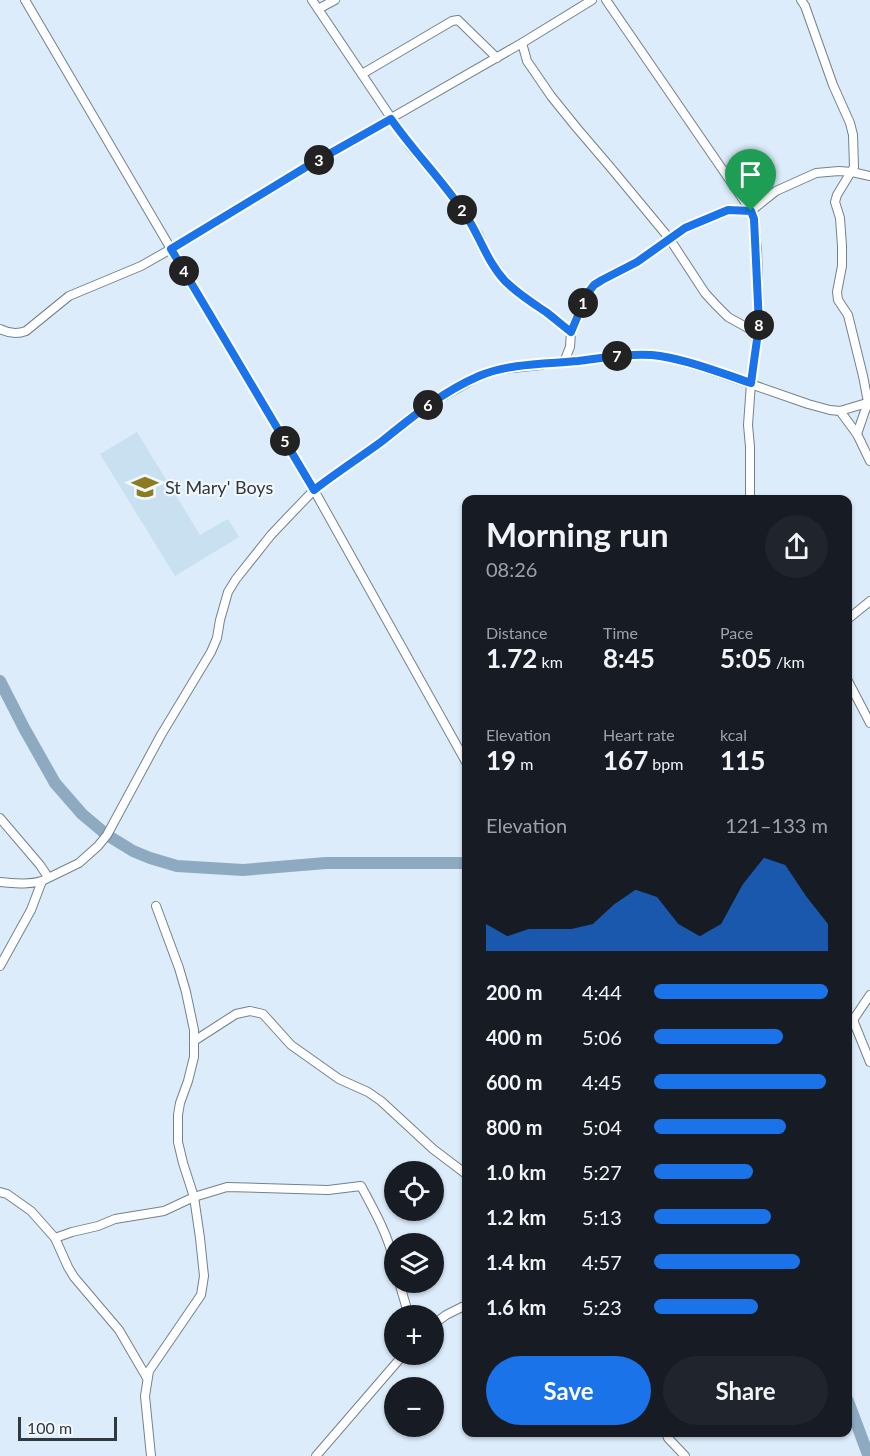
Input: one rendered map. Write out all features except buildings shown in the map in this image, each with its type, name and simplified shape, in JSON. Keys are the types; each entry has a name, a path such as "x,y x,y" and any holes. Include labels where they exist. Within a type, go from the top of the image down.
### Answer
{"street":[{"path":"25,0 314,490 462,755"},
{"path":"312,0 410,146 459,205 478,234 492,265 520,295 571,332"},
{"path":"318,9 335,0"},
{"path":"0,329 15,333 26,331 69,296 141,266 592,0"},
{"path":"606,0 751,211 754,219 759,325 748,425 750,495"},
{"path":"801,0 850,123 855,159 852,172 835,202 840,218 842,246 838,300 848,315 869,402 857,434"},
{"path":"362,74 452,21 458,20 497,58"},
{"path":"522,43 526,62 551,96 669,238 697,282 716,305 728,316 755,332 758,338"},
{"path":"564,362 570,347 571,332 583,302 594,285 637,262 685,228 728,210 751,211 776,191 816,173 852,172 870,176"},
{"path":"0,882 36,883 79,863 98,846 107,835 161,735 211,652 217,638 228,592 271,535 314,490 378,444 424,407 478,377 495,370 542,365 550,362 657,355 686,362 830,410 840,411 869,402"},
{"path":"840,411 857,434 870,461"},
{"path":"852,617 870,601"},
{"path":"852,689 870,723"},
{"path":"0,818 40,866 45,879 0,966"},
{"path":"151,1456 145,1396 149,1371 201,1295 204,1276 194,1197 178,1142 178,1116 192,1067 194,1030 177,962 156,906"},
{"path":"852,1020 870,995"},
{"path":"194,1041 236,1014 250,1011 263,1014 291,1045 339,1079 368,1092 381,1101 432,1149 462,1171"},
{"path":"852,1027 870,1062"},
{"path":"56,1238 115,1219 164,1211 194,1197 227,1187 328,1190 361,1186 385,1233"},
{"path":"0,1192 7,1194 31,1211 56,1238 74,1277 119,1330 147,1379"},
{"path":"444,1316 462,1307"},
{"path":"316,1456 395,1365"},
{"path":"668,1437 685,1456"}],"shaded area":[{"name":"St Mary' Boys","path":"137,432 200,535 228,519 239,537 175,576 100,454"}],"waterway":[{"path":"0,681 55,783 82,814 107,835 133,851 150,858 177,866 243,870 326,863 462,863"},
{"path":"852,1412 867,1452"}],"place":[{"name":"St Mary' Boys","path":"145,487"}],"route":[{"path":"391,119 410,146 454,198 478,234 492,265 504,280 520,295 571,332 587,294 594,285 637,262 685,228 728,210 751,211 757,249 759,325 751,383 657,355 550,362 542,365 495,370 424,407 378,444 314,490 171,249 306,167 391,119"}]}
